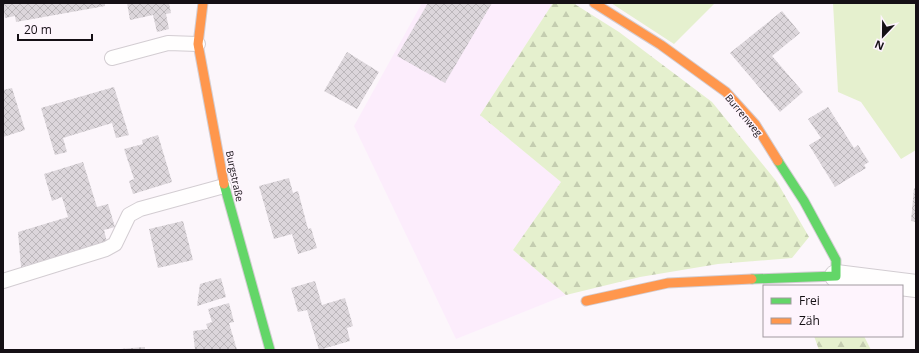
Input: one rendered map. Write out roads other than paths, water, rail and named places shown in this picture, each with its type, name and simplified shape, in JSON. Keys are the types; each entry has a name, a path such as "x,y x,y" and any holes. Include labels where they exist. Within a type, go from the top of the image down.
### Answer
{"street":[{"name":"Burgstraße","path":"203,3 198,44 224,186 270,350"},
{"name":"Burrenweg","path":"594,3 661,45 726,92 755,124 804,201 836,260 836,276"},
{"path":"586,301 668,282 836,276 916,286"}],"lane":[{"path":"112,58 168,43 198,44"},
{"path":"3,281 106,249 115,244 129,215 140,209 224,186"}]}
